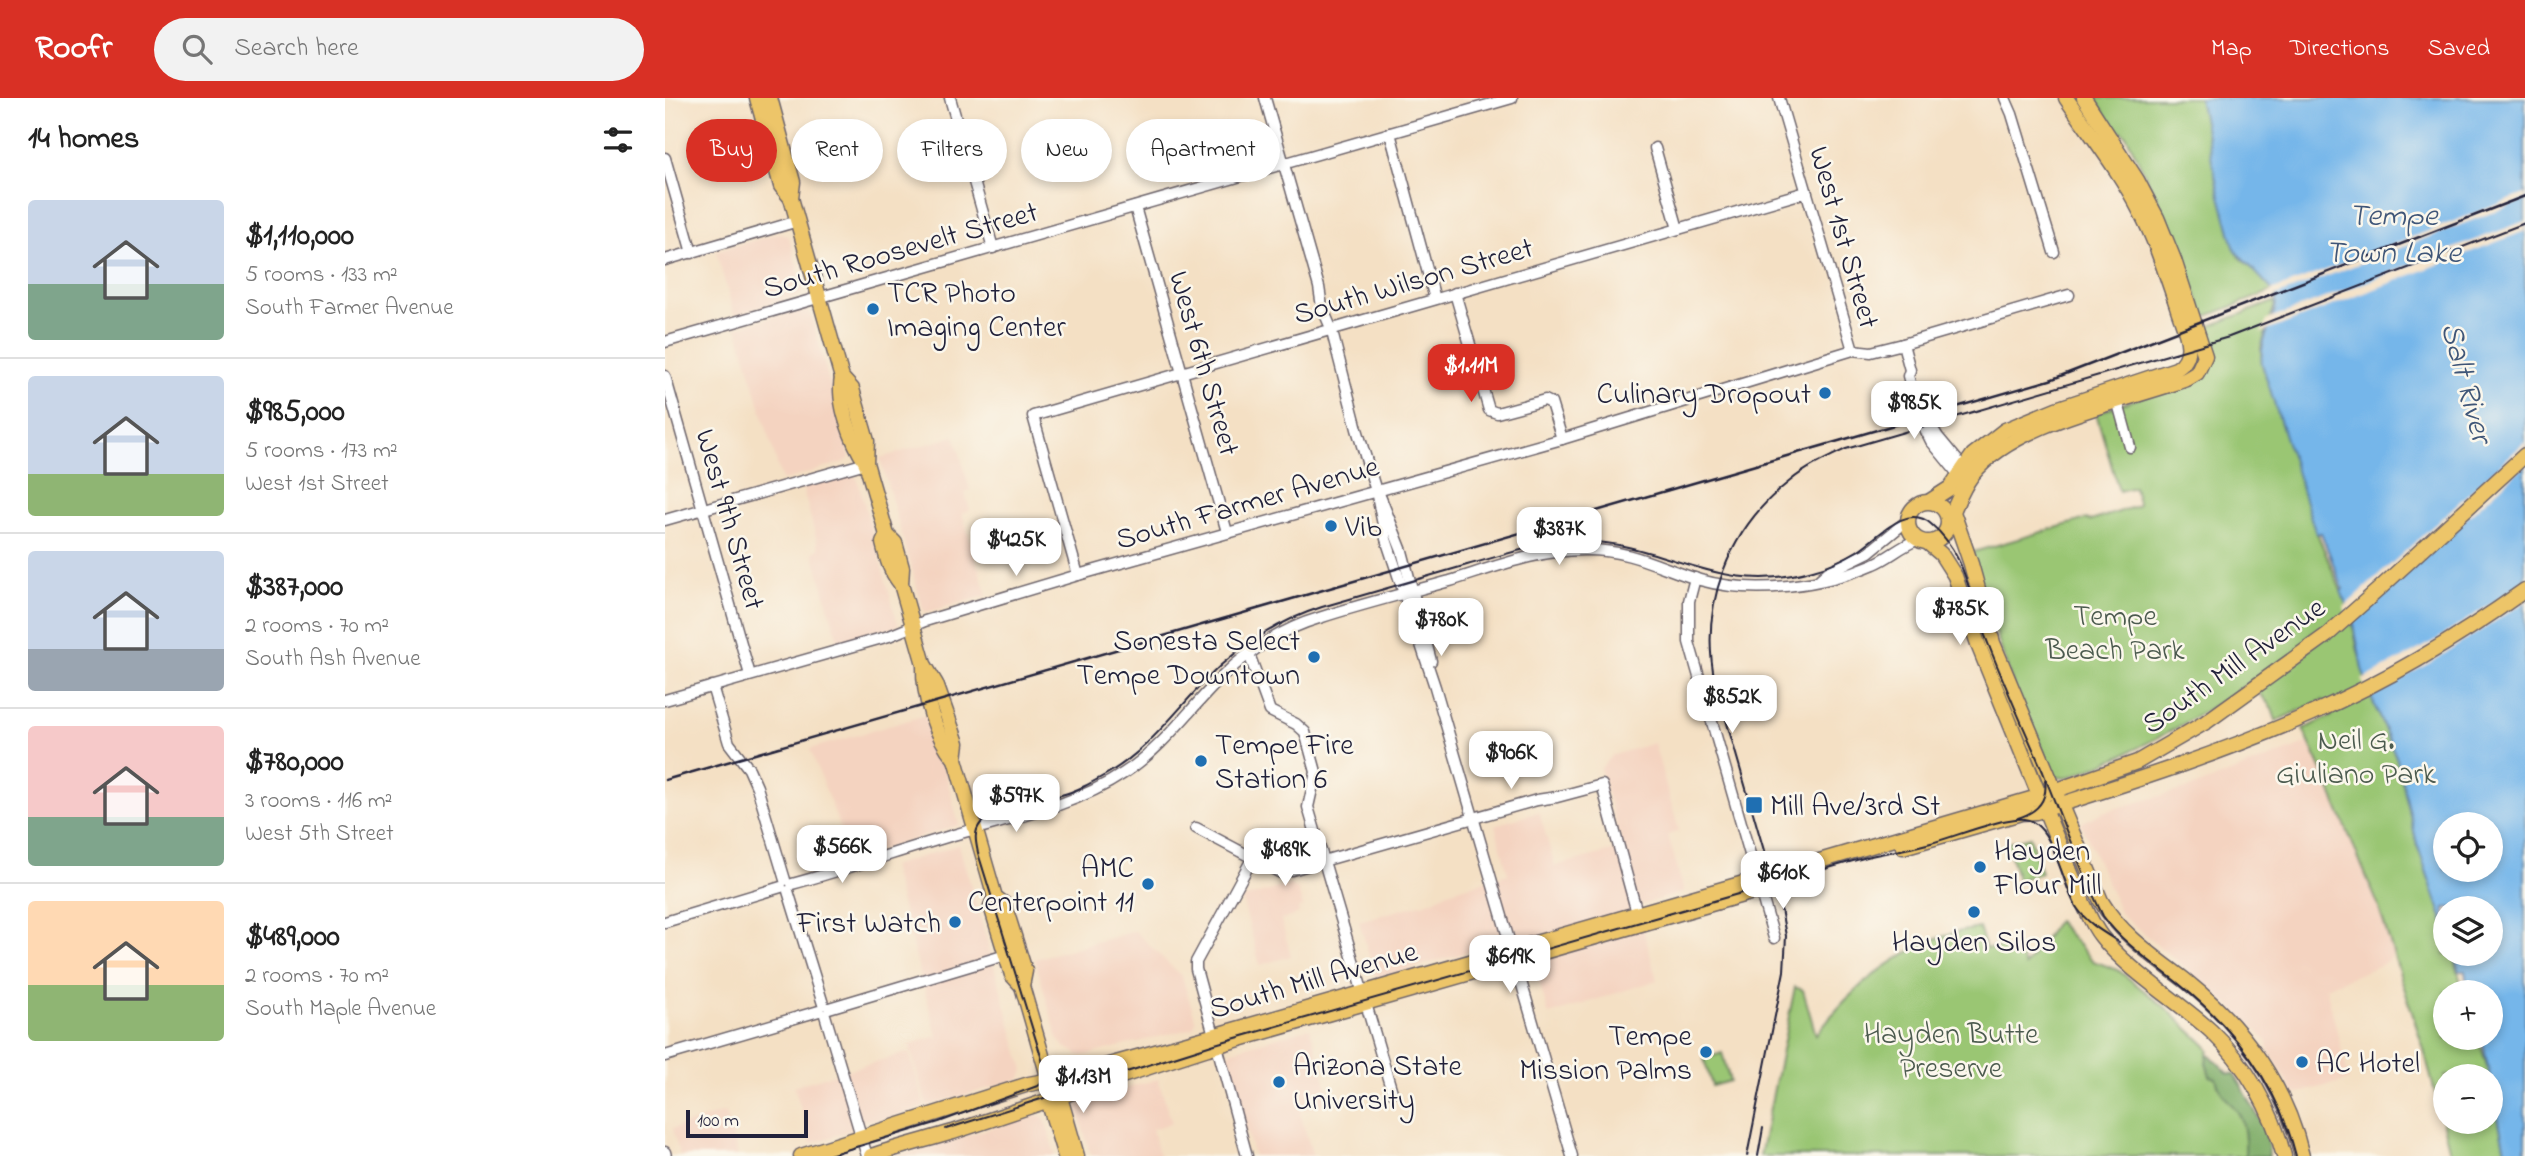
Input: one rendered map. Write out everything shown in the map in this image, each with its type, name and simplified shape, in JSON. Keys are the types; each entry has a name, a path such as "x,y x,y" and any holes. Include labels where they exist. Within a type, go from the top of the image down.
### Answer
{"main road":[{"path":"757,98 782,186 791,198 842,378 839,391 846,415 856,447 866,463 887,535 897,548 902,568 901,584 924,664 923,685 945,747 955,759 995,897 1004,904 1025,971 1022,986"},
{"path":"770,98 793,182 791,198"},
{"path":"1922,542 1942,535 1960,493 1982,464 2016,440 2181,366 2189,356 2189,345 2160,258 2139,209 2067,98"},
{"path":"2084,98 2128,165 2157,218 2179,272 2205,356 2201,366 2193,376 2021,422 1984,445 1961,470 1946,492 1913,507 1908,520 1910,532 1941,554 1952,568 1986,663 2106,911 2132,939 2224,1014 2248,1042 2276,1085 2291,1118 2302,1156"},
{"name":"South Mill Avenue","path":"2050,800 2137,762 2187,734 2255,689 2353,613 2525,455"},
{"path":"1930,501 1943,508 1971,564 1993,643 2019,705 2083,902 2099,933 2120,956 2223,1043 2247,1074 2270,1114 2284,1156"},
{"name":"South Mill Avenue","path":"1515,954 1615,932 1759,885 2050,800 2153,775 2314,713 2394,673 2522,592"},
{"path":"1986,663 1994,666 2007,697 2019,705"},
{"name":"South Mill Avenue","path":"801,1156 995,1094 1214,1041 1515,954 1637,913 1759,885"},
{"path":"995,897 991,906 1012,975 1022,986 1049,1080 1053,1097 1050,1107 1065,1156"},
{"path":"1615,932 1620,925 1636,920 1637,913"},
{"name":"South Mill Avenue","path":"869,1156 1127,1076 1214,1041"},
{"path":"1053,1097 1062,1104 1077,1156"}],"street":[{"path":"950,98 993,248"},
{"path":"1265,98 1327,306 1351,402 1361,428 1386,539 1409,593 1432,663 1433,681 1572,1156"},
{"name":"South Roosevelt Street","path":"665,342 1510,98"},
{"name":"West 1st Street","path":"1779,98 1853,350"},
{"path":"2005,98 2054,252"},
{"path":"1389,133 1435,299"},
{"path":"1655,148 1678,229"},
{"path":"665,158 692,253"},
{"name":"South Wilson Street","path":"1078,575 1033,416 1806,192"},
{"name":"West 6th Street","path":"1135,207 1227,532"},
{"path":"665,260 798,222"},
{"path":"1455,293 1489,410 1497,413 1545,400 1551,403 1562,439"},
{"name":"South Farmer Avenue","path":"665,700 889,636 913,626 1078,575 1562,439 1853,350 1871,352 1903,344 2069,295"},
{"name":"West 1st Street","path":"1903,344 1910,370 1908,376 1931,441 1961,470"},
{"name":"West 9th Street","path":"665,376 750,675"},
{"path":"2116,396 2130,447"},
{"path":"665,520 866,463"},
{"path":"1960,493 1959,488 1967,474 1961,470"},
{"path":"1820,579 1828,572 1869,552 1908,520"},
{"path":"665,922 1072,800 1124,773 1149,755 1222,676 1249,654 1297,625 1522,558 1564,551 1588,550 1626,555 1650,560 1695,578 1752,588 1830,580 1875,564 1922,542"},
{"path":"1695,578 1689,601 1689,642 1774,939"},
{"path":"1249,654 1270,711 1296,724 1305,732 1317,772 1308,807 1392,1092"},
{"path":"712,686 729,743 757,784 869,1156"},
{"path":"1196,828 1281,873 1537,800 1602,785 1637,913"},
{"path":"1247,1156 1214,1041 1196,962 1252,859"},
{"path":"665,1056 1006,955"}],"shaded area":[{"path":"780,233 789,237 803,289 801,295 734,315 716,251"},
{"path":"805,308 810,312 850,457 847,461 782,481 737,327"},
{"path":"955,436 970,490 965,493 970,510 962,513 987,596 926,612 880,458"},
{"path":"849,473 857,478 898,624 894,628 839,644 813,552 819,549 802,485"},
{"path":"926,715 940,751 959,825 852,859 810,749"},
{"path":"1654,743 1679,831 1668,835 1684,892 1637,906 1657,980 1549,1015 1525,935 1376,979 1359,921 1432,901 1448,892 1508,874 1495,825 1539,812 1555,866 1623,848 1600,769 1613,755"},
{"path":"2308,743 2377,902 2394,950 2391,958 2381,965 2326,987 2349,1080 2294,1094 2268,1049 2268,1042 2248,1021 2121,914 2081,823 2103,812 2196,786"},
{"path":"959,845 1024,1070 1020,1079 927,1106 909,1045 937,1036 891,866"},
{"name":"Arizona State University","path":"1291,884 1292,889 1297,888 1303,907 1298,908 1299,914 1281,920 1291,956 1260,965 1242,899"},
{"path":"1135,931 1182,977 1196,1021 1193,1028 1082,1056 1058,1040 1035,959"},
{"name":"Arizona State University","path":"1310,1028 1331,1102 1302,1110 1300,1114 1313,1156 1254,1156 1227,1062 1229,1054 1233,1050"},
{"path":"909,1052 925,1107 885,1119 864,1120 847,1132 811,1143 794,1086"},
{"path":"1158,1079 1172,1123 1152,1129 1159,1156 1091,1156 1077,1107 1079,1102"},
{"path":"725,1112 738,1156 680,1156 672,1129"},
{"path":"1035,1115 1043,1117 1046,1122 1055,1156 898,1156"}],"green space":[{"path":"2095,98 2199,98 2231,236 2239,256 2275,290 2205,317 2174,234 2126,135 2113,125"},
{"name":"Tempe Beach Park","path":"2276,301 2261,348 2262,364 2317,533 2350,612 2372,699 2397,759 2417,844 2435,896 2433,966 2457,966 2460,980 2433,980 2433,1050 2482,1050 2486,1064 2433,1064 2433,1085 2377,902 2303,729 2332,716 2323,700 2276,721 2272,708 2250,682 2184,724 2138,748 2066,778 2055,777 2014,688 1970,553 2137,506 2134,487 2119,491 2096,413 2197,378 2202,329"},
{"path":"2030,837 2041,873 2018,880 2007,843"},
{"name":"Hayden Butte Preserve","path":"2057,921 2093,961 2118,970 2166,1008 2206,1046 2209,1051 2207,1054 2266,1156 1760,1156 1795,987 1803,990 1816,1035 1845,1001 1878,972 1896,959 1936,939 1979,928 1986,949 2001,947 2009,954 2020,952 2025,966"},
{"path":"1722,1053 1730,1081 1712,1086 1704,1059"},
{"path":"2208,1053 2228,1073 2235,1074 2261,1122 2268,1142 2269,1156 2245,1156 2242,1121 2217,1084 2216,1078 2210,1076 2206,1063"},
{"name":"Tempe Beach Park","path":"2445,1134 2501,1134 2506,1156 2451,1156"}],"water":[{"name":"Tempe Town Lake","path":"2199,98 2525,98 2525,1156 2506,1156 2502,1134 2503,1064 2487,1064 2484,1050 2503,1050 2503,980 2466,980 2465,971 2460,971 2458,966 2503,966 2503,896 2435,896 2417,844 2397,759 2362,669 2354,625 2341,591 2343,589 2321,533 2316,534 2262,364 2263,345 2275,311 2276,294 2235,250 2218,189"}],"pier":[{"path":"2525,194 2525,200 2273,297 2271,291"},
{"path":"2525,221 2525,231 2261,333 2267,320"},
{"path":"2525,442 2525,465 2350,624 2344,607"},
{"path":"2525,581 2525,602 2435,660 2368,697 2362,680 2438,639"}],"tram line":[{"path":"1747,1156 1784,971 1786,936 1781,909 1715,682 1711,625 1723,571 1750,522 1768,500 1797,476 1846,449 2229,337 2525,223"},
{"path":"826,1156 939,1122 1040,1085 1044,1066 978,853 978,826 995,814 1078,789 1122,764 1138,752 1221,665 1269,631 1294,617 1322,607 1553,543 1582,541 1613,544 1722,574 1750,578 1780,577 1813,570 1841,559 1857,551 1893,524 1912,517 1922,518 1931,524 1952,548 1959,561 1991,651 2103,916 2129,944 2200,1002 2236,1040 2252,1061 2278,1106 2296,1156"},
{"path":"2018,818 2040,804 2045,794 2045,780"},
{"path":"946,1129 1215,1044 1867,857 1923,845 2015,819 2034,823 2043,831 2081,914 2119,942"},
{"path":"1758,1156 1763,1128"}],"railway":[{"path":"665,780 2050,380 2525,196"}],"place":[{"name":"TCR Photo Imaging Center","path":"873,309"},
{"name":"Culinary Dropout","path":"1825,393"},
{"name":"Vib","path":"1331,526"},
{"name":"Sonesta Select Tempe Downtown","path":"1314,657"},
{"name":"Tempe Fire Station 6","path":"1201,761"},
{"name":"Mill Ave/3rd St","path":"1754,805"},
{"name":"Hayden Flour Mill","path":"1980,867"},
{"name":"AMC Centerpoint 11","path":"1148,884"},
{"name":"Hayden Silos","path":"1974,912"},
{"name":"First Watch","path":"955,922"},
{"name":"Tempe Mission Palms","path":"1706,1052"},
{"name":"AC Hotel","path":"2302,1062"},
{"name":"Arizona State University","path":"1279,1082"}],"water label":[{"name":"Salt River","path":"2468,382"}],"park label":[{"name":"Neil G. Giuliano Park","path":"2356,756"}]}
